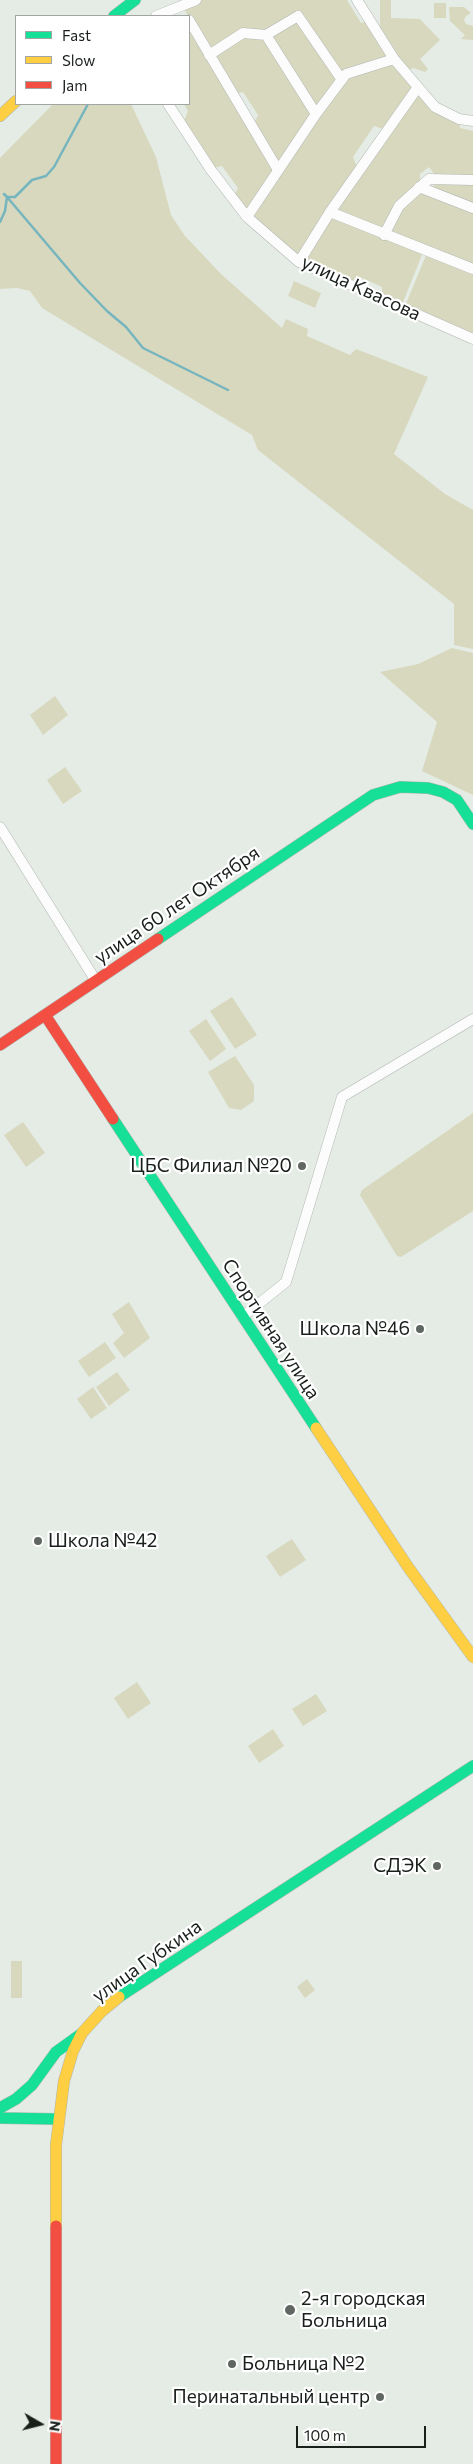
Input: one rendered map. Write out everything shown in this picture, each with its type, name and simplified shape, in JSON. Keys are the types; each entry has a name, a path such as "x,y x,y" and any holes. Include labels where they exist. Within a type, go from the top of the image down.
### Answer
{"street":[{"path":"115,15 136,0"},
{"path":"158,15 196,0"},
{"path":"357,0 394,59 436,107 459,119 473,121"},
{"path":"180,6 185,15"},
{"path":"209,55 243,33 266,35 298,16 342,80"},
{"path":"190,22 278,170"},
{"path":"266,35 316,114"},
{"path":"247,217 316,114 346,74 394,59"},
{"path":"299,262 330,212 418,87"},
{"path":"0,116 15,102"},
{"name":"улица Квасова","path":"169,105 212,170 247,217 299,262 473,339"},
{"path":"384,235 399,206 429,179 473,180"},
{"path":"419,187 473,208"},
{"path":"330,212 473,269"},
{"name":"улица 60 лет Октября","path":"0,1045 373,795 400,787 428,788 443,792 457,800 473,824"},
{"path":"0,827 96,981"},
{"name":"Спортивная улица","path":"45,1015 408,1567 473,1657"},
{"path":"242,1317 286,1282 342,1097 473,1019"},
{"name":"улица Губкина","path":"56,2464 58,2119 64,2081 82,2033 102,2011 117,2000 473,1766"},
{"path":"0,2108 16,2099 32,2085 56,2052 82,2033"},
{"path":"0,2118 58,2119"}],"green space":[{"path":"201,0 347,0 361,23 368,21 392,58 340,75 298,14 266,34 256,32 209,53 190,19 190,15 188,15 183,7"},
{"path":"380,0 391,0 391,18 420,19 440,40 420,59 428,69 425,72 413,68 408,71 380,32"},
{"path":"434,3 446,3 446,18 434,18"},
{"path":"449,7 464,7 471,13 464,20 466,24 473,26 473,40 461,39 465,35 450,21"},
{"path":"297,21 337,81 317,107 272,36"},
{"path":"190,25 277,170 247,215 233,197 238,188 222,166 212,168 183,124 188,111 185,105 190,105"},
{"path":"243,35 265,37 314,113 278,168 253,125 258,115 243,92 234,94 211,55"},
{"path":"394,61 416,87 386,130 374,126 353,157 358,169 298,258 251,217 347,76"},
{"path":"417,89 459,121 460,128 473,131 473,178 437,178 429,167 420,174 420,184 384,233 333,212"},
{"path":"52,105 131,105 156,157 171,215 185,236 221,274 282,328 286,319 308,329 307,336 350,355 356,349 428,377 394,454 445,494 473,510 473,649 454,645 454,604 258,450 252,435 42,308 30,291 17,288 0,289 0,158"},
{"path":"434,183 473,183 473,204 433,189"},
{"path":"420,189 473,211 473,267 386,233 400,206"},
{"path":"331,214 423,252 402,305 382,296 382,287 360,277 354,284 302,261"},
{"path":"427,253 473,271 473,336 405,306"},
{"path":"294,281 321,293 315,308 288,296"},
{"path":"452,648 473,653 473,795 422,771 437,722 380,672 418,664"},
{"path":"55,696 68,715 43,735 30,715"},
{"path":"65,767 82,791 63,804 47,780"},
{"path":"232,997 257,1035 235,1049 210,1011"},
{"path":"206,1019 226,1049 210,1061 189,1031"},
{"path":"235,1056 254,1085 254,1101 241,1110 229,1108 208,1072"},
{"path":"473,1113 473,1211 401,1257 397,1256 360,1195 362,1190"},
{"path":"23,1122 45,1153 26,1167 4,1135"},
{"path":"129,1302 150,1338 124,1358 113,1343 124,1333 112,1314"},
{"path":"105,1342 116,1358 89,1377 78,1361"},
{"path":"117,1372 130,1390 109,1406 96,1387"},
{"path":"93,1387 107,1408 91,1419 77,1399"},
{"path":"292,1539 306,1560 280,1577 266,1556"},
{"path":"137,1682 151,1703 128,1719 114,1698"},
{"path":"316,1694 327,1711 303,1726 292,1709"},
{"path":"273,1729 284,1746 259,1763 248,1746"},
{"path":"11,1961 22,1961 22,1998 11,1998"},
{"path":"307,1979 315,1990 305,1998 297,1987"}],"waterway":[{"path":"7,197 15,197 32,180 46,176 54,167 87,105"},
{"path":"0,222 5,211 7,197 4,194"},
{"path":"7,197 80,283 107,311 126,327 143,348 228,390"}],"traffic: fast":[{"path":"115,15 135,0"},
{"path":"158,939 373,795 400,787 428,788 443,792 457,800 473,824"},
{"path":"113,1119 316,1428"},
{"path":"119,1997 473,1766"},
{"path":"0,2108 16,2099 32,2085 56,2052 81,2034"},
{"path":"0,2118 58,2119"}],"traffic: slow":[{"path":"0,116 15,102"},
{"path":"316,1428 408,1567 473,1657"},
{"path":"56,2226 56,2145 64,2081 73,2051 82,2033 102,2011 119,1997"}],"traffic: jam":[{"path":"0,1045 158,939"},
{"path":"45,1015 113,1119"},
{"path":"56,2226 56,2464"}],"place":[{"name":"ЦБС Филиал №20","path":"302,1166"},
{"name":"Школа №46","path":"420,1329"},
{"name":"Школа №42","path":"38,1541"},
{"name":"СДЭК","path":"437,1866"},
{"name":"2-я городская Больница","path":"290,2310"},
{"name":"Больница №2","path":"232,2364"},
{"name":"Перинатальный центр","path":"380,2397"}]}
